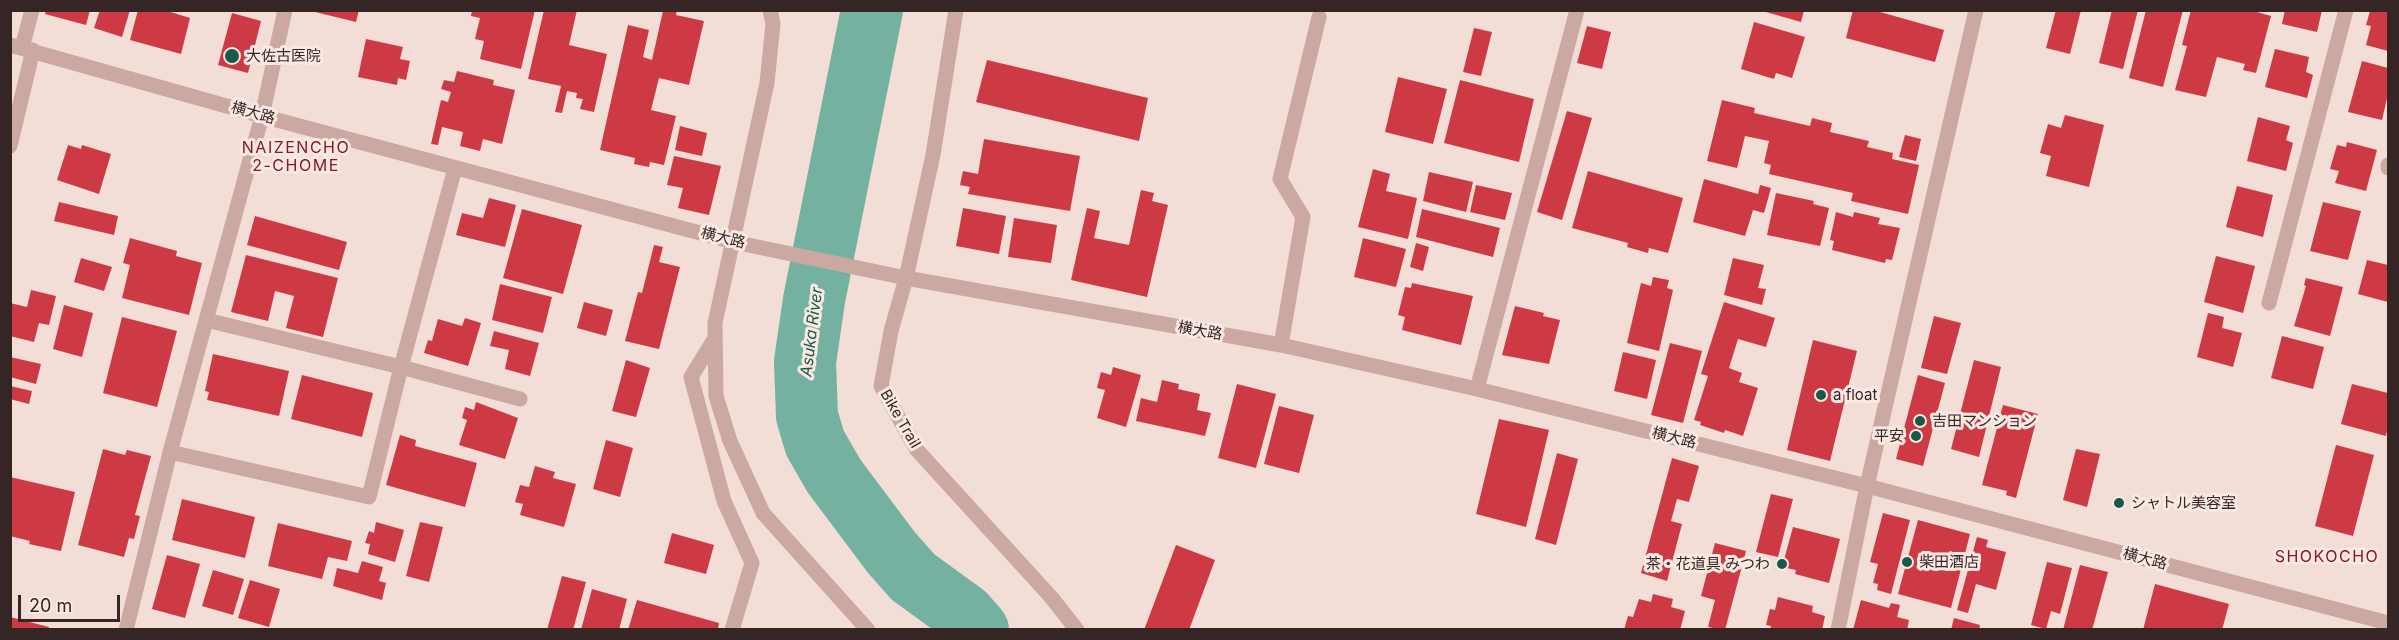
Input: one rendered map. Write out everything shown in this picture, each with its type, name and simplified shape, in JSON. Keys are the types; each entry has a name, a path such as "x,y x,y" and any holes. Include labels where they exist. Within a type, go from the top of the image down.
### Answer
{"street":[{"path":"10,146 22,48 32,10"},
{"path":"126,630 170,452 262,116 285,10"},
{"path":"770,10 773,24 767,83 715,323 716,396 730,441 763,513 868,630"},
{"name":"Bike Trail","path":"957,10 933,155 906,278 891,331 881,386 916,450 1051,597 1077,630"},
{"path":"1477,389 1578,10"},
{"path":"1838,630 1867,486 1976,10"},
{"path":"2269,303 2346,10"},
{"path":"1281,345 1303,217 1280,179 1319,18"},
{"name":"横大路","path":"22,48 262,116 734,242 906,278 1281,345 1477,389 1867,486 2388,623"},
{"path":"170,452 369,497 455,168"},
{"path":"206,320 520,399"},
{"path":"715,338 691,377 724,501 752,563 732,630"}],"building":[{"path":"46,10 90,10 86,25 45,14"},
{"path":"100,10 130,10 122,37 94,28"},
{"path":"138,10 164,10 190,18 181,54 130,40"},
{"path":"307,10 359,10 356,22"},
{"path":"472,10 535,10 521,69 480,59 484,41 475,39 480,18 471,16"},
{"path":"544,10 577,10 569,45 607,54 594,112 580,109 583,99 576,98 577,93 567,91 562,113 555,112 561,86 528,79"},
{"path":"677,10 676,15 704,21 689,85 659,78 651,110 676,116 664,165 650,162 649,167 634,164 635,158 600,150 628,25 649,30 643,57 652,60 663,11"},
{"path":"1759,10 1804,10 1801,22"},
{"path":"1853,10 1873,10 1944,30 1935,62 1846,38"},
{"path":"2056,10 2081,10 2070,54 2046,48"},
{"path":"2112,10 2138,10 2123,69 2099,63"},
{"path":"2146,10 2183,10 2163,87 2129,78"},
{"path":"2191,10 2250,10 2271,16 2256,73 2243,70 2245,64 2217,57 2206,97 2175,90 2187,46 2182,45"},
{"path":"2285,10 2322,10 2317,32 2282,24"},
{"path":"2388,10 2388,51 2366,45 2371,26 2366,25 2370,11"},
{"path":"232,13 261,21 248,73 218,65"},
{"path":"1754,22 1805,37 1792,78 1776,73 1774,79 1741,69"},
{"path":"1587,26 1611,32 1602,69 1577,63"},
{"path":"1474,28 1492,32 1481,76 1463,72"},
{"path":"366,39 403,47 400,59 410,61 406,80 398,78 397,85 358,77"},
{"path":"2275,49 2309,57 2306,72 2313,75 2307,98 2265,87"},
{"path":"987,60 1148,98 1139,141 976,102"},
{"path":"2362,61 2388,68 2388,94 2382,120 2348,112"},
{"path":"457,71 494,80 493,85 515,90 502,144 483,139 480,151 460,146 463,132 442,127 438,145 431,144 441,100 448,102 451,92 441,89 444,80 454,82"},
{"path":"1398,77 1447,89 1433,144 1385,132"},
{"path":"1460,80 1534,99 1519,162 1444,143"},
{"path":"1722,100 1755,108 1754,113 1810,126 1812,118 1832,123 1830,132 1869,141 1867,147 1893,153 1892,159 1919,165 1908,214 1851,201 1853,193 1769,174 1771,165 1764,163 1769,141 1745,136 1737,168 1707,161"},
{"path":"1567,111 1592,118 1562,220 1537,212"},
{"path":"2065,115 2104,125 2089,187 2046,176 2051,156 2040,153 2048,124 2061,128"},
{"path":"2258,117 2290,126 2286,140 2293,143 2286,171 2247,161"},
{"path":"680,126 707,133 702,156 675,150"},
{"path":"1905,135 1921,139 1916,161 1899,157"},
{"path":"984,139 1080,156 1070,211 968,194 970,187 960,185 963,171 978,174"},
{"path":"2347,142 2377,150 2366,191 2335,183 2339,171 2330,169 2337,145 2346,147"},
{"path":"68,145 81,149 82,145 111,154 99,194 57,180"},
{"path":"674,156 721,166 709,215 678,208 683,188 667,185"},
{"path":"1373,169 1390,174 1386,191 1417,198 1408,239 1358,227"},
{"path":"1588,171 1683,198 1668,253 1649,248 1648,253 1627,247 1628,243 1572,228"},
{"path":"1429,172 1473,182 1466,212 1423,201"},
{"path":"1704,179 1758,194 1760,185 1771,188 1764,213 1753,210 1745,236 1693,222"},
{"path":"1476,185 1512,193 1505,220 1470,212"},
{"path":"2237,186 2273,195 2263,237 2226,227"},
{"path":"1141,190 1154,193 1152,201 1168,205 1147,297 1071,280 1087,208 1100,211 1094,238 1129,245"},
{"path":"1776,193 1814,201 1813,204 1829,208 1820,246 1767,235"},
{"path":"489,198 516,205 505,247 456,235 462,213 483,218"},
{"path":"59,202 118,216 114,235 54,221"},
{"path":"2323,202 2361,211 2348,260 2310,251"},
{"path":"963,208 1006,216 999,254 956,246"},
{"path":"522,209 582,225 563,294 503,278"},
{"path":"1422,209 1500,228 1493,257 1416,237"},
{"path":"1836,212 1853,217 1854,212 1880,218 1878,224 1900,228 1892,260 1886,259 1885,263 1832,250 1834,241 1830,240"},
{"path":"255,216 347,242 339,270 247,245"},
{"path":"1014,218 1057,225 1051,263 1008,257"},
{"path":"130,238 177,251 176,256 202,263 189,315 122,298 130,265 123,263"},
{"path":"1363,238 1406,249 1396,287 1354,277"},
{"path":"1416,243 1429,247 1423,271 1410,267"},
{"path":"654,245 663,247 659,262 680,267 659,349 625,341 638,292 642,293"},
{"path":"246,255 338,278 323,337 286,328 294,296 275,291 268,321 231,312"},
{"path":"2216,256 2255,266 2243,313 2204,302"},
{"path":"81,258 112,267 104,291 74,282"},
{"path":"1733,258 1764,265 1758,288 1766,289 1762,305 1724,295"},
{"path":"2367,260 2388,265 2388,302 2358,294"},
{"path":"1653,277 1669,280 1667,288 1673,290 1659,351 1627,343 1641,283 1651,286"},
{"path":"2306,278 2343,287 2330,336 2294,326 2306,286 2304,285"},
{"path":"1412,283 1473,296 1461,345 1402,330 1405,317 1398,315 1405,287 1411,288"},
{"path":"500,284 552,297 543,333 492,320"},
{"path":"31,290 56,296 49,325 39,323 34,342 10,336 10,303 27,307"},
{"path":"584,302 613,310 606,336 577,328"},
{"path":"1724,302 1775,318 1766,347 1738,339 1729,368 1742,373 1739,382 1758,388 1743,436 1725,430 1724,433 1700,425 1701,422 1694,420 1708,376 1701,374"},
{"path":"64,305 93,313 82,357 53,349"},
{"path":"1515,306 1544,313 1543,316 1560,320 1549,364 1502,355"},
{"path":"2208,313 2224,317 2222,328 2242,333 2233,367 2197,357"},
{"path":"1934,316 1961,323 1947,374 1921,368"},
{"path":"122,317 177,331 157,407 103,393"},
{"path":"465,318 481,323 468,366 424,353 428,340 432,341 438,319 462,326"},
{"path":"494,331 539,343 530,376 505,369 509,350 490,346"},
{"path":"2282,336 2324,347 2313,389 2271,378"},
{"path":"1813,340 1857,351 1830,461 1787,450"},
{"path":"1670,343 1702,351 1683,423 1651,415"},
{"path":"1623,352 1656,360 1647,399 1614,391"},
{"path":"213,354 289,371 279,416 207,400 209,392 205,391"},
{"path":"10,357 41,364 36,384 10,377"},
{"path":"626,360 650,368 636,417 612,411"},
{"path":"1974,360 2001,367 1979,457 1951,449"},
{"path":"1113,367 1141,375 1126,427 1097,418 1105,390 1097,388 1101,372 1111,375"},
{"path":"302,375 373,393 362,437 291,419"},
{"name":"吉田マンション","path":"1918,375 1945,383 1923,466 1896,459"},
{"path":"1162,380 1179,384 1178,389 1200,394 1197,410 1211,413 1205,436 1136,421 1141,398 1157,402"},
{"path":"1237,384 1276,394 1256,468 1218,458"},
{"path":"2352,384 2388,393 2386,436 2341,424"},
{"path":"10,386 32,391 29,404 10,399"},
{"path":"476,402 518,418 505,459 459,445 467,420 462,418 465,407 474,410"},
{"path":"2003,405 2038,414 2016,498 2006,495 2007,491 1982,485"},
{"path":"1279,406 1314,415 1299,473 1264,464"},
{"path":"1499,419 1549,430 1526,527 1476,514"},
{"path":"400,435 416,440 415,446 477,463 465,507 386,485"},
{"path":"606,440 633,448 620,497 593,489"},
{"path":"2336,445 2374,455 2353,536 2315,526"},
{"path":"103,449 125,455 127,450 151,456 135,515 140,516 134,539 129,538 124,557 78,545"},
{"path":"2076,449 2100,454 2087,507 2063,500"},
{"path":"1557,453 1578,459 1556,545 1535,539"},
{"path":"1672,458 1699,466 1689,502 1677,499 1671,521 1682,524 1667,581 1641,573"},
{"path":"535,466 555,472 553,478 576,484 564,527 520,515 523,504 515,502 520,485 529,487"},
{"path":"10,477 75,492 61,551 29,544 30,541 10,536"},
{"path":"1771,494 1793,499 1778,557 1756,552"},
{"path":"182,499 255,517 245,558 172,540"},
{"path":"1883,513 1910,520 1891,594 1877,590 1878,584 1873,583 1878,564 1870,562"},
{"path":"1918,520 1970,534 1951,608 1898,594"},
{"path":"376,522 404,530 395,562 368,554 370,544 365,543 369,531 374,533"},
{"path":"420,522 443,527 429,582 406,576"},
{"path":"278,523 352,541 347,561 328,557 322,579 268,566"},
{"path":"1793,527 1840,539 1829,583 1795,574 1796,570 1782,567"},
{"path":"672,533 714,545 706,574 664,563"},
{"path":"1977,537 1988,540 1986,547 2006,552 1996,590 1976,584 1968,613 1957,610"},
{"path":"1715,543 1746,551 1725,630 1708,627 1715,600 1701,596"},
{"path":"1176,545 1215,560 1189,630 1144,630"},
{"path":"167,555 200,564 185,618 152,609"},
{"path":"362,561 383,567 379,581 386,583 382,600 333,586 337,568 358,573"},
{"path":"2047,562 2072,568 2060,614 2051,611 2046,629 2031,625"},
{"path":"2080,565 2108,572 2092,630 2063,630"},
{"path":"213,570 244,579 233,615 202,606"},
{"path":"562,576 586,582 573,630 547,630"},
{"path":"250,580 280,589 269,627 238,618"},
{"path":"2155,584 2229,604 2222,630 2143,630"},
{"path":"592,589 627,599 619,630 581,630"},
{"path":"1653,594 1673,599 1671,607 1685,611 1680,630 1624,630 1628,616 1633,617 1639,599 1651,602"},
{"path":"1778,597 1813,606 1812,612 1825,616 1822,630 1770,630 1771,626 1766,625 1770,609 1775,610"},
{"path":"637,600 719,623 718,630 628,630"},
{"path":"1861,600 1889,608 1891,603 1900,605 1897,617 1909,620 1907,630 1853,630"},
{"path":"10,617 49,627 48,630 10,630"},
{"path":"1954,618 1980,625 1979,630 1951,630"}],"waterway":[{"name":"Asuka River","path":"872,10 814,300 805,362 807,416 815,443 834,476 891,552 913,577 964,614 978,630"}],"place":[{"name":"大佐古医院","path":"232,56"},
{"name":"a float","path":"1821,395"},
{"name":"吉田マンション","path":"1920,421"},
{"name":"平安","path":"1916,436"},
{"name":"シャトル美容室","path":"2119,503"},
{"name":"柴田酒店","path":"1907,562"},
{"name":"茶・花道具 みつわ","path":"1782,564"}],"district":[{"name":"NAIZENCHO 2-CHOME","path":"296,157"},
{"name":"SHOKOCHO","path":"2327,557"}]}
